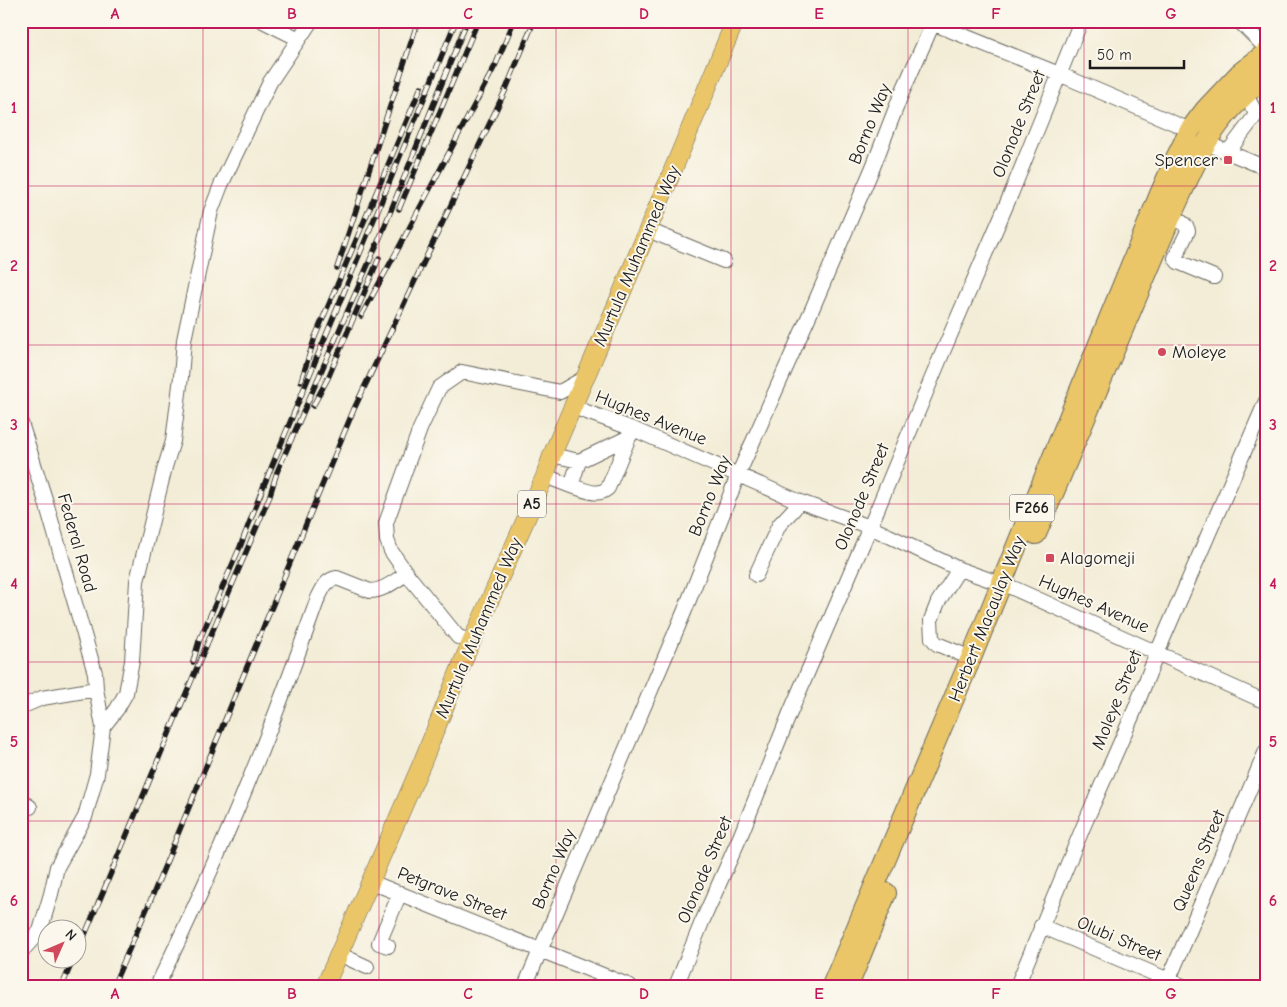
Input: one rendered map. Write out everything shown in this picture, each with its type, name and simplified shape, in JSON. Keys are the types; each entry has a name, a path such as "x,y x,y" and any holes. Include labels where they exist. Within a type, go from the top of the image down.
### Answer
{"highway":[{"name":"Herbert Macaulay Way","path":"848,986 1007,586 1054,457 1160,194 1190,130 1206,109 1239,74 1266,53"},
{"name":"Herbert Macaulay Way","path":"832,986 971,658 1169,247 1171,216 1206,143 1219,124 1245,94 1266,77"}],"main road":[{"name":"Murtula Muhammed Way","path":"325,986 544,476 735,21"}],"street":[{"path":"263,21 299,39"},
{"path":"21,952 40,931 57,867 85,817 97,774 103,727 126,694 132,661 137,581 173,441 184,340 211,211 221,185 270,82 311,21"},
{"name":"Olonode Street","path":"676,986 1081,21"},
{"path":"1239,21 1266,48"},
{"path":"931,22 1190,130"},
{"name":"Borno Way","path":"525,986 662,665 738,475 814,307 873,167 931,22"},
{"path":"1228,152 1255,116 1255,112 1245,94"},
{"path":"1206,143 1266,168"},
{"path":"648,230 724,261"},
{"path":"1169,247 1178,262 1214,276"},
{"path":"472,641 458,637 407,574 391,551 387,540 386,523 420,429 440,388 462,372 560,392 586,377"},
{"name":"Moleye Street","path":"1017,986 1133,714 1157,653 1266,402"},
{"name":"Hughes Avenue","path":"573,407 631,433 798,501 870,527 959,569 1007,586 1266,702"},
{"name":"Federal Road","path":"21,423 95,673 103,727"},
{"path":"552,455 579,461 631,433"},
{"path":"544,476 597,494 603,492 608,488 631,433"},
{"path":"571,486 579,461"},
{"path":"756,575 779,525 794,509 798,501"},
{"path":"959,569 938,602 932,620 932,638 937,644 971,658"},
{"path":"157,986 192,913 248,784 281,701 318,598 325,584 332,578 337,578 370,591 375,591 407,574"},
{"path":"21,707 42,698 96,689"},
{"name":"Queens Street","path":"1167,983 1266,751"},
{"name":"Petgrave Street","path":"371,882 630,986"},
{"path":"388,946 379,943 400,893"},
{"name":"Olubi Street","path":"1041,926 1167,983 1183,986"},
{"path":"339,954 367,967"}],"railway":[{"path":"337,268 418,21"},
{"path":"193,662 199,641 240,547 456,21"},
{"path":"88,927 269,498 277,472 381,235 467,21"},
{"path":"399,209 478,21"},
{"path":"361,316 496,64 514,21"},
{"path":"113,986 149,904 354,409 506,89 534,21"},
{"path":"301,381 315,337 421,87"},
{"path":"313,406 328,378 379,258"},
{"path":"62,986 69,970"}],"place":[{"name":"Spencer","path":"1228,160"},
{"name":"Moleye","path":"1162,352"},
{"name":"Alagomeji","path":"1050,558"}]}
